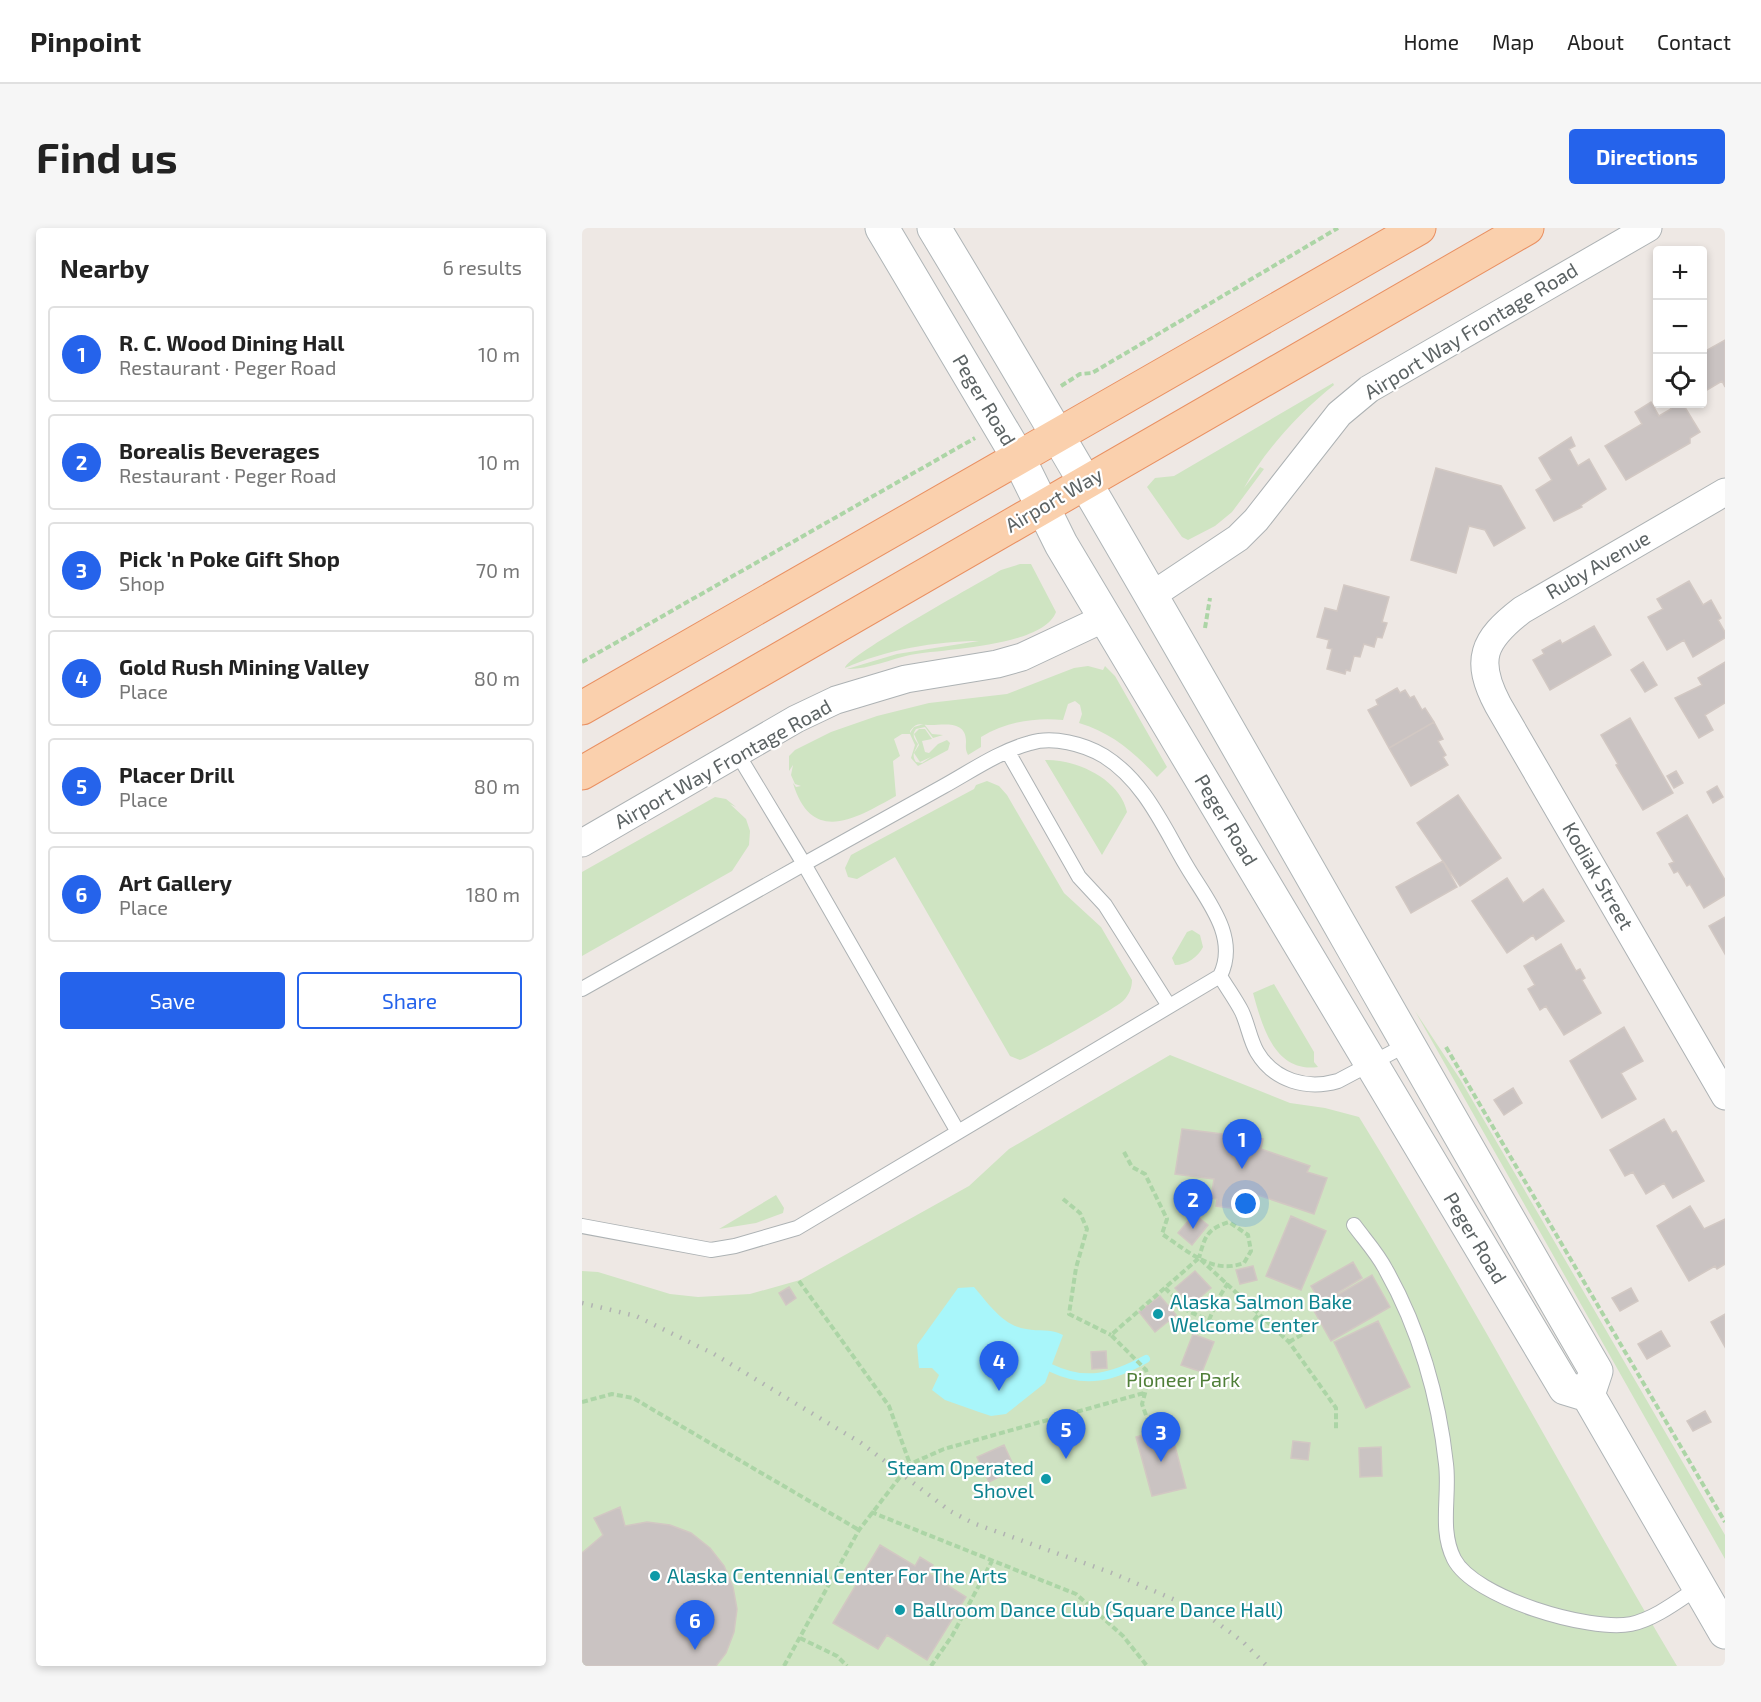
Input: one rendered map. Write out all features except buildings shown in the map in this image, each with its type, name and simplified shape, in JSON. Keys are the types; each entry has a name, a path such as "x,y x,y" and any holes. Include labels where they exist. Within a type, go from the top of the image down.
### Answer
{"main road":[{"name":"Peger Road","path":"882,228 1018,457 1061,544 1107,617 1371,1065 1565,1388 1588,1395 1596,1371 1406,1045 1086,481 934,228"},
{"path":"582,708 1419,228"},
{"name":"Airport Way","path":"582,773 1527,228"},
{"path":"1588,1395 1725,1632"}],"street":[{"name":"Airport Way Frontage Road","path":"1151,596 1238,538 1256,520 1339,414 1369,389 1648,228"},
{"name":"Ruby Avenue","path":"1485,652 1503,624 1522,610 1724,496"},
{"name":"Airport Way Frontage Road","path":"582,843 796,719 836,700 906,679 997,664 1022,657 1107,617"},
{"name":"Kodiak Street","path":"1485,652 1486,677 1498,705 1725,1096"}],"lane":[{"path":"582,989 1008,752 1030,742 1051,740 1071,743 1104,756 1135,782 1225,932 1226,964 1220,976 796,1228 735,1246 711,1250 694,1249 582,1226"},
{"path":"1008,752 1079,877 1106,905 1169,1006"},
{"path":"737,753 804,864 958,1132"},
{"path":"1220,976 1243,1013 1256,1051 1275,1074 1315,1086 1338,1081 1406,1045"},
{"path":"1354,1225 1385,1267 1401,1299 1418,1343 1441,1420 1447,1469 1445,1525 1454,1558 1465,1574 1517,1603 1571,1621 1605,1625 1632,1624 1660,1611 1699,1587"}],"path":[{"path":"1039,401 1080,375 1092,373 1338,228"},
{"path":"582,662 949,451 999,426"},
{"path":"1208,640 1204,619 1210,598"},
{"path":"1111,1335 1199,1258 1205,1237 1215,1226 1229,1222 1248,1235 1251,1251 1244,1263 1230,1269 1217,1267 1199,1258 1162,1234 1167,1219 1145,1174 1132,1167 1124,1152"},
{"path":"1063,1199 1080,1213 1087,1229 1076,1269 1069,1314 1111,1335 1131,1352 1146,1370 1149,1379 1142,1404 1152,1432"},
{"path":"1199,1258 1289,1342 1336,1408 1336,1429"},
{"path":"799,1281 889,1406 910,1464"},
{"path":"1165,1288 1188,1311 1211,1321 1218,1299 1228,1283"},
{"path":"1239,1328 1249,1326 1259,1314"},
{"path":"1289,1342 1315,1327"},
{"path":"784,1666 859,1530 910,1464 944,1449 1144,1393"},
{"path":"582,1402 612,1394 633,1398 859,1530"},
{"path":"871,1512 1076,1594 1123,1636 1147,1666"},
{"path":"931,1666 957,1628 992,1561"},
{"path":"800,1638 837,1656 847,1666"}],"green space":[{"path":"1333,383 1334,385 1308,408 1272,446 1244,488 1260,467 1264,469 1232,512 1215,526 1188,540 1182,537 1147,487 1155,478 1174,476"},
{"path":"1020,564 1031,564 1056,612 1047,624 1032,633 990,644 910,655 870,666 847,669 897,654 979,641 911,648 877,656 845,668 867,649 916,619 1001,570"},
{"path":"1088,666 1103,670 1105,666 1115,676 1167,767 1157,777 1122,744 1102,732 1079,723 1082,714 1080,705 1075,701 1068,704 1063,720 1031,720 1000,728 981,737 981,747 968,755 965,734 958,727 924,725 932,734 943,735 933,738 925,727 916,729 914,734 919,729 925,729 932,739 922,741 925,752 929,753 938,744 947,740 950,743 948,750 918,766 911,758 915,745 910,734 902,734 894,739 900,756 893,761 896,796 867,812 837,821 824,821 812,815 801,803 793,783 796,787 801,786 795,784 791,775 793,765 789,771 789,756 795,750 831,732 877,716 929,703 1007,694 1074,668","holes":["914,753 920,762 931,757 922,763 916,762"]},
{"path":"1045,760 1070,763 1095,773 1116,790 1123,800 1127,812 1102,855"},
{"path":"987,781 999,786 1007,795 1064,893 1101,927 1132,980 1128,994 1123,1001 1020,1060 1010,1056 895,857 857,879 848,877 845,868 851,855"},
{"path":"715,797 726,799 736,807 730,804 746,819 750,831 749,845 732,871 582,956 582,872"},
{"path":"1192,930 1200,935 1203,947 1192,960 1175,965 1172,958 1187,932"},
{"path":"1274,984 1314,1052 1314,1062 1318,1067 1303,1067 1291,1062 1280,1055 1272,1044 1253,993"},
{"path":"1415,1011 1460,1079 1725,1535 1725,1559"},
{"name":"Pioneer Park","path":"1170,1055 1290,1103 1325,1108 1359,1117 1440,1253 1677,1666 582,1666 582,1271 598,1272 670,1294 698,1297 750,1294 800,1280 969,1186 1009,1149"},
{"path":"776,1195 784,1208 783,1213 756,1223 719,1229"}],"water":[{"path":"974,1287 1003,1319 1010,1323 1026,1329 1063,1335 1045,1383 1006,1414 991,1416 945,1400 932,1390 939,1375 932,1368 919,1368 917,1345 958,1288"}],"waterway":[{"path":"1051,1368 1076,1376 1099,1377 1146,1359"}],"railway":[{"path":"582,1303 636,1316 714,1354 861,1443 950,1511 973,1523 1112,1573 1201,1611 1242,1641 1267,1666"}],"place":[{"name":"R. C. Wood Dining Hall","path":"1242,1169"},
{"name":"Borealis Beverages","path":"1193,1229"},
{"name":"Alaska Salmon Bake Welcome Center","path":"1158,1314"},
{"name":"Gold Rush Mining Valley","path":"999,1391"},
{"name":"Placer Drill","path":"1066,1459"},
{"name":"Pick 'n Poke Gift Shop","path":"1161,1462"},
{"name":"Steam Operated Shovel","path":"1046,1479"},
{"name":"Alaska Centennial Center For The Arts","path":"655,1576"},
{"name":"Ballroom Dance Club (Square Dance Hall)","path":"900,1610"},
{"name":"Art Gallery","path":"695,1650"}]}
